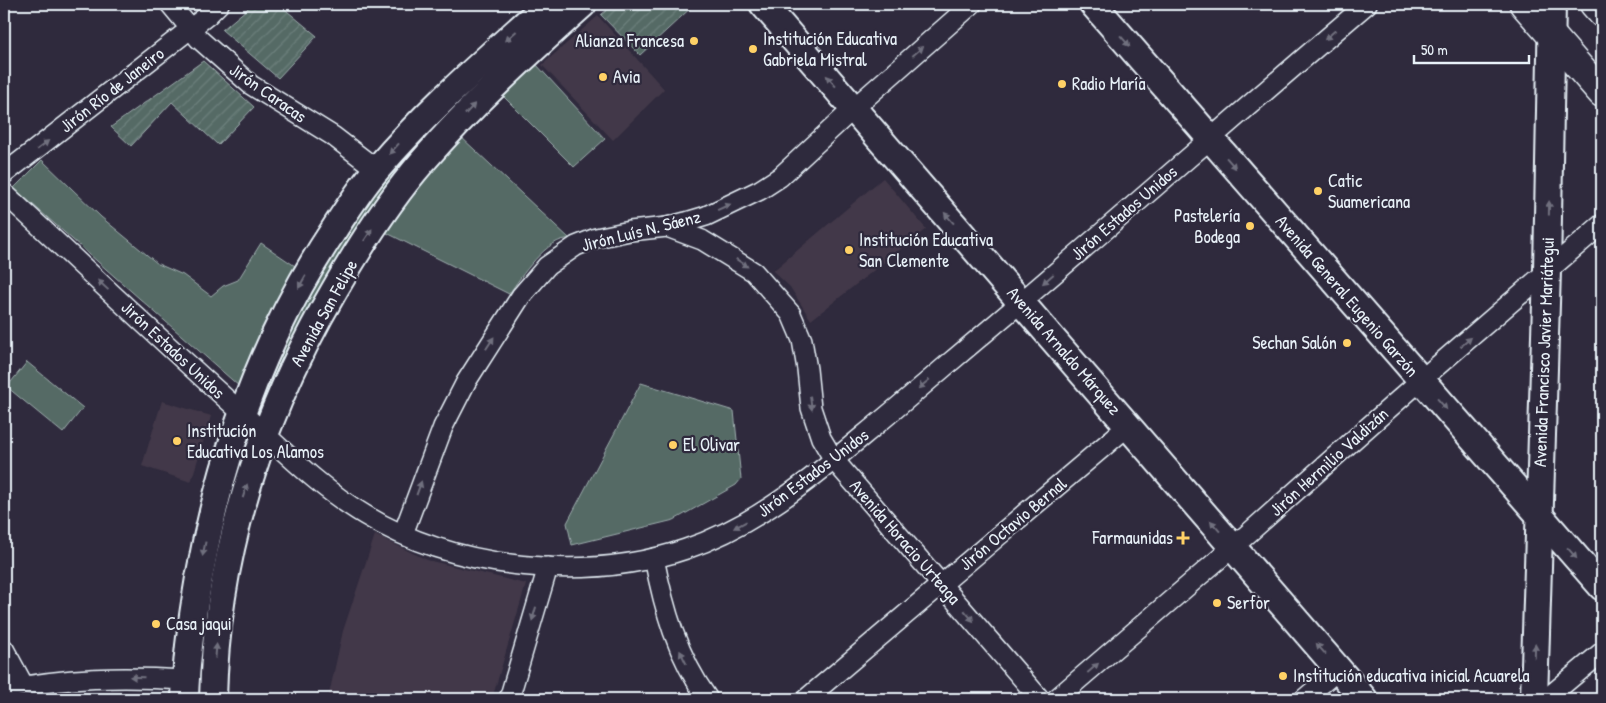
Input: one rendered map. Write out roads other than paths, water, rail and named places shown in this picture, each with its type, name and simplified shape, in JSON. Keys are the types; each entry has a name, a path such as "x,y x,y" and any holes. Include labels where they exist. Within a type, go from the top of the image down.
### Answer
{"main road":[{"name":"Avenida San Felipe","path":"185,690 188,645 202,556 227,456 242,413 273,340 304,278 376,169 442,100 547,4"},
{"name":"Avenida San Felipe","path":"212,699 221,599 243,499 264,435 294,364 312,328 347,267 395,197 423,161 510,69 583,4"},
{"name":"Avenida Arnaldo Márquez","path":"763,4 1364,699"},
{"name":"Avenida General Eugenio Garzón","path":"1093,4 1602,587"},
{"path":"1524,4 1602,93"},
{"name":"Avenida Francisco Javier Mariátegui","path":"1534,699 1547,270 1552,4"},
{"path":"1594,4 1602,13"}],"street":[{"name":"Jirón Caracas","path":"170,4 199,39 250,85 332,136 376,169"},
{"name":"Jirón Río de Janeiro","path":"4,174 219,4"},
{"name":"Jirón Luís N. Sáenz","path":"403,534 443,427 466,382 521,296 547,266 576,246 604,236 666,227 706,216 760,190 780,177 854,108 972,4"},
{"name":"Jirón Estados Unidos","path":"4,193 264,435 329,490 366,516 403,534 478,559 512,566 548,568 586,567 638,561 685,550 740,525 794,492 1022,302 1367,4"},
{"name":"Jirón Hermilio Valdizán","path":"1056,699 1233,548 1421,380 1602,224"},
{"name":"Avenida Horacio Urteaga","path":"666,227 702,240 754,272 791,314 802,340 811,408 821,438 834,460 1040,699"},
{"name":"Jirón Octavio Bernal","path":"806,699 1128,426"},
{"path":"654,558 670,624 681,655 696,683 708,699"},
{"path":"509,699 548,568"},
{"path":"4,649 24,686"},
{"path":"1546,699 1602,652"},
{"path":"1304,699 1339,670"},
{"path":"4,690 78,679 131,677 185,690"}],"place":[{"name":"Alianza Francesa","path":"694,41"},
{"name":"Institución Educativa Gabriela Mistral","path":"753,49"},
{"name":"Avia","path":"603,77"},
{"name":"Radio María","path":"1062,84"},
{"name":"Catic Suamericana","path":"1318,191"},
{"name":"Pastelería Bodega","path":"1250,226"},
{"name":"Institución Educativa San Clemente","path":"849,250"},
{"name":"Sechan Salón","path":"1347,343"},
{"name":"Institución Educativa Los Alamos","path":"177,441"},
{"name":"El Olivar","path":"673,445"},
{"name":"Farmaunidas","path":"1183,538"},
{"name":"Serfor","path":"1217,603"},
{"name":"Casa jaqui","path":"156,624"},
{"name":"Institución educativa inicial Acuarela","path":"1283,676"}]}
